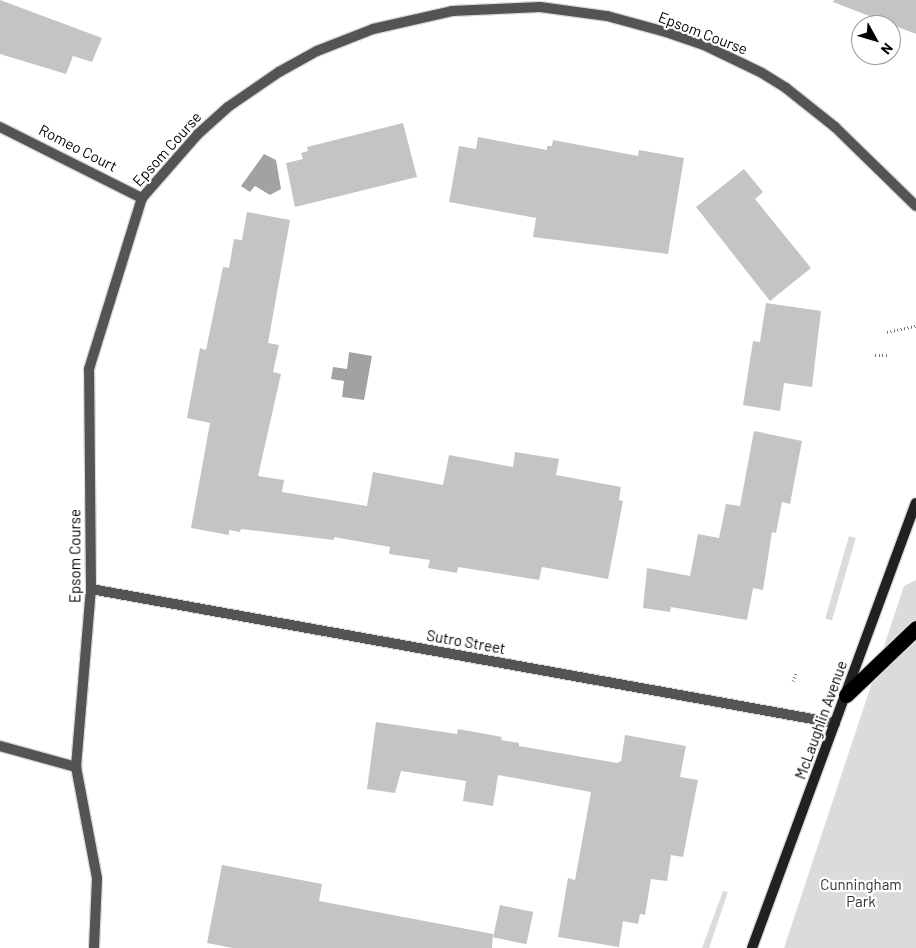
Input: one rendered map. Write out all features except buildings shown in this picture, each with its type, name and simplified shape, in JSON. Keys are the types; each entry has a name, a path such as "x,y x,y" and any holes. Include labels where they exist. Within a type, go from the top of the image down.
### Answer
{"highway":[{"path":"846,695 916,628"}],"street":[{"name":"Epsom Course","path":"94,948 97,878 76,767 91,589 88,369 142,198 198,134 228,107 278,72 317,51 373,29 452,11 540,8 607,16 666,32 704,45 762,73 786,88 835,127 916,206"},
{"name":"Romeo Court","path":"0,126 142,198"},
{"name":"McLaughlin Avenue","path":"752,948 916,503"},
{"name":"Sutro Street","path":"91,589 835,724"},
{"path":"0,746 76,767"}],"path":[{"path":"887,332 916,326"},
{"path":"875,355 887,355"},
{"path":"794,681 796,674"}],"green space":[{"path":"849,536 856,538 832,621 825,619"},
{"name":"Cunningham Park","path":"916,580 916,948 784,948 904,586"},
{"path":"723,891 728,892 709,948 702,948"}],"shaded area":[{"path":"264,154 276,160 281,189 270,195 255,186 250,192 241,186"},
{"path":"349,352 372,356 364,400 342,397 344,381 331,379 333,367 347,369"}]}
